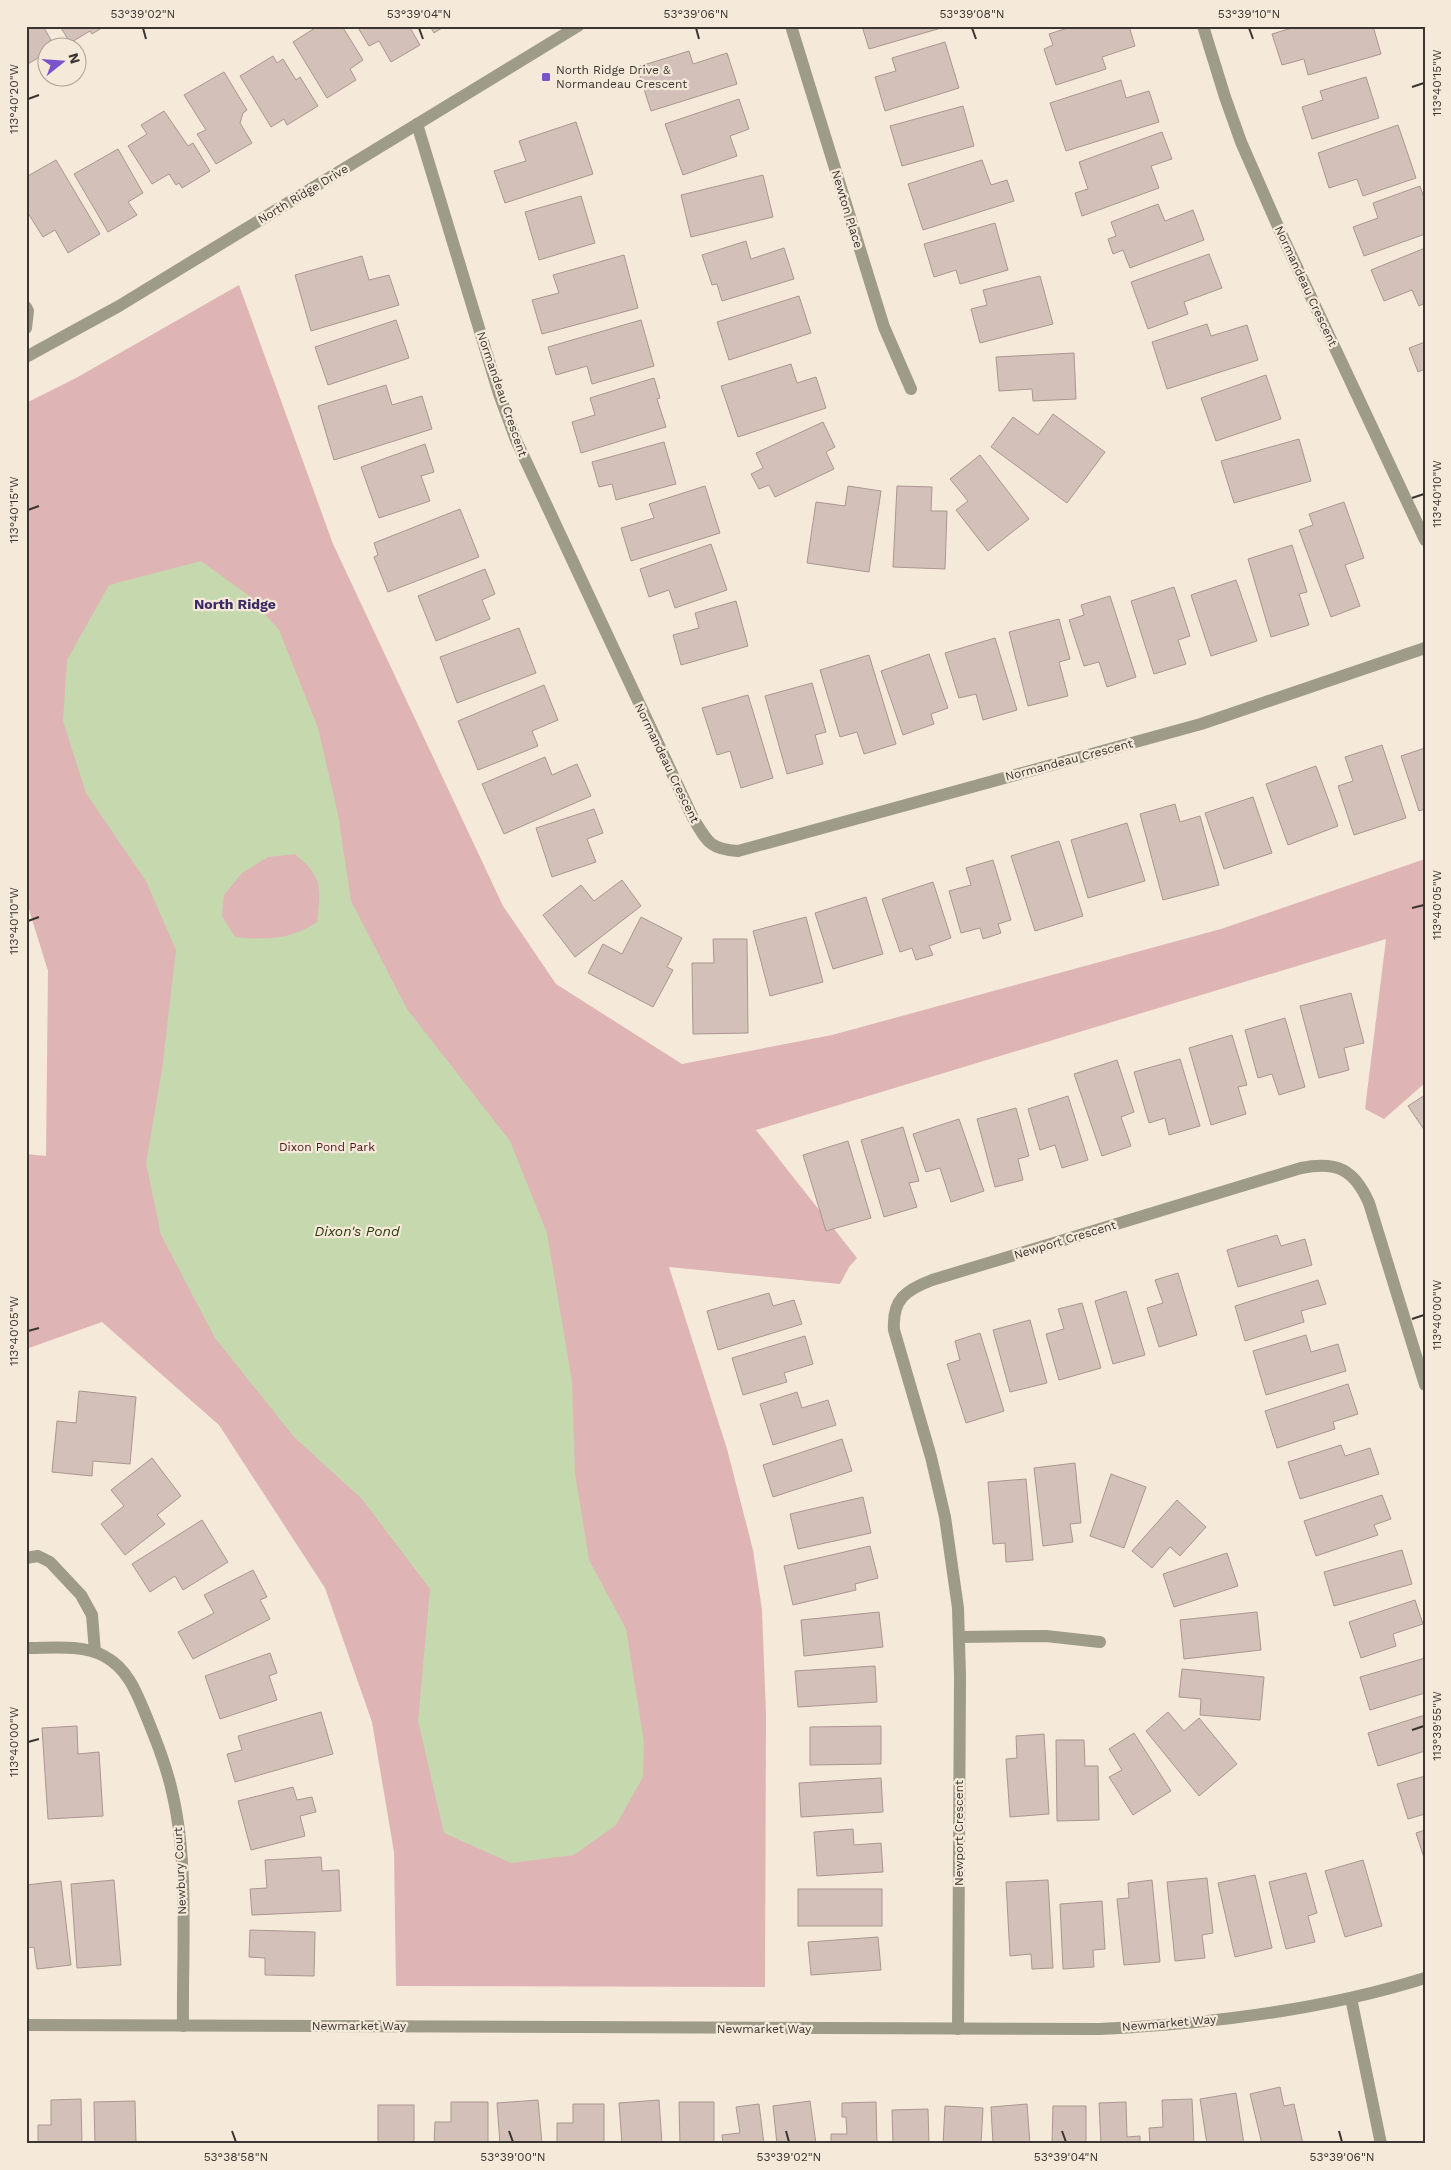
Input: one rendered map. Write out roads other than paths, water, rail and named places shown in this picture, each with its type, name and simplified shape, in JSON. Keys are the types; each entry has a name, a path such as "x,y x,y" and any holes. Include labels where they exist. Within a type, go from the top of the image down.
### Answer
{"street":[{"name":"North Ridge Drive","path":"26,356 120,306 578,26"},
{"name":"Newton Place","path":"791,26 884,328 911,389"},
{"name":"Normandeau Crescent","path":"1202,26 1224,97 1245,151 1280,231 1425,540"},
{"name":"Normandeau Crescent","path":"417,124 499,394 516,440 693,818 706,839 719,850 738,851 1201,724 1425,648"},
{"path":"26,307 28,311 26,328"},
{"name":"Newport Crescent","path":"958,2029 959,1637 955,1579 941,1498 931,1457 894,1330 893,1317 898,1303 912,1288 932,1280 1301,1168 1315,1165 1337,1166 1358,1182 1369,1203 1425,1385"},
{"path":"26,1558 38,1556 50,1562 81,1595 92,1615 95,1652"},
{"path":"959,1637 1046,1636 1100,1642"},
{"name":"Newbury Court","path":"26,1648 66,1648 95,1652 115,1663 134,1688 158,1747 173,1796 179,1833 182,1872 183,2026"},
{"path":"1381,2144 1351,1998 1425,1978"},
{"name":"Newmarket Way","path":"26,2026 1067,2030 1137,2027 1282,2010 1351,1998"}],"water":[{"name":"Dixon's Pond","path":"201,561 248,595 279,630 318,728 338,814 351,901 407,1009 510,1141 547,1233 572,1381 575,1473 589,1560 626,1629 644,1742 643,1777 616,1825 574,1855 511,1863 444,1833 418,1721 430,1589 362,1499 294,1437 215,1338 161,1235 146,1163 162,1070 176,950 146,881 86,793 63,721 67,660 109,585","holes":["295,854 311,870 318,884 317,922 297,932 278,937 235,937 222,916 224,895 242,873 268,857"]}],"place":[{"name":"North Ridge Drive & Normandeau Crescent","path":"546,77"}],"district":[{"name":"North Ridge","path":"235,604"}],"park label":[{"name":"Dixon Pond Park","path":"327,1147"}]}
